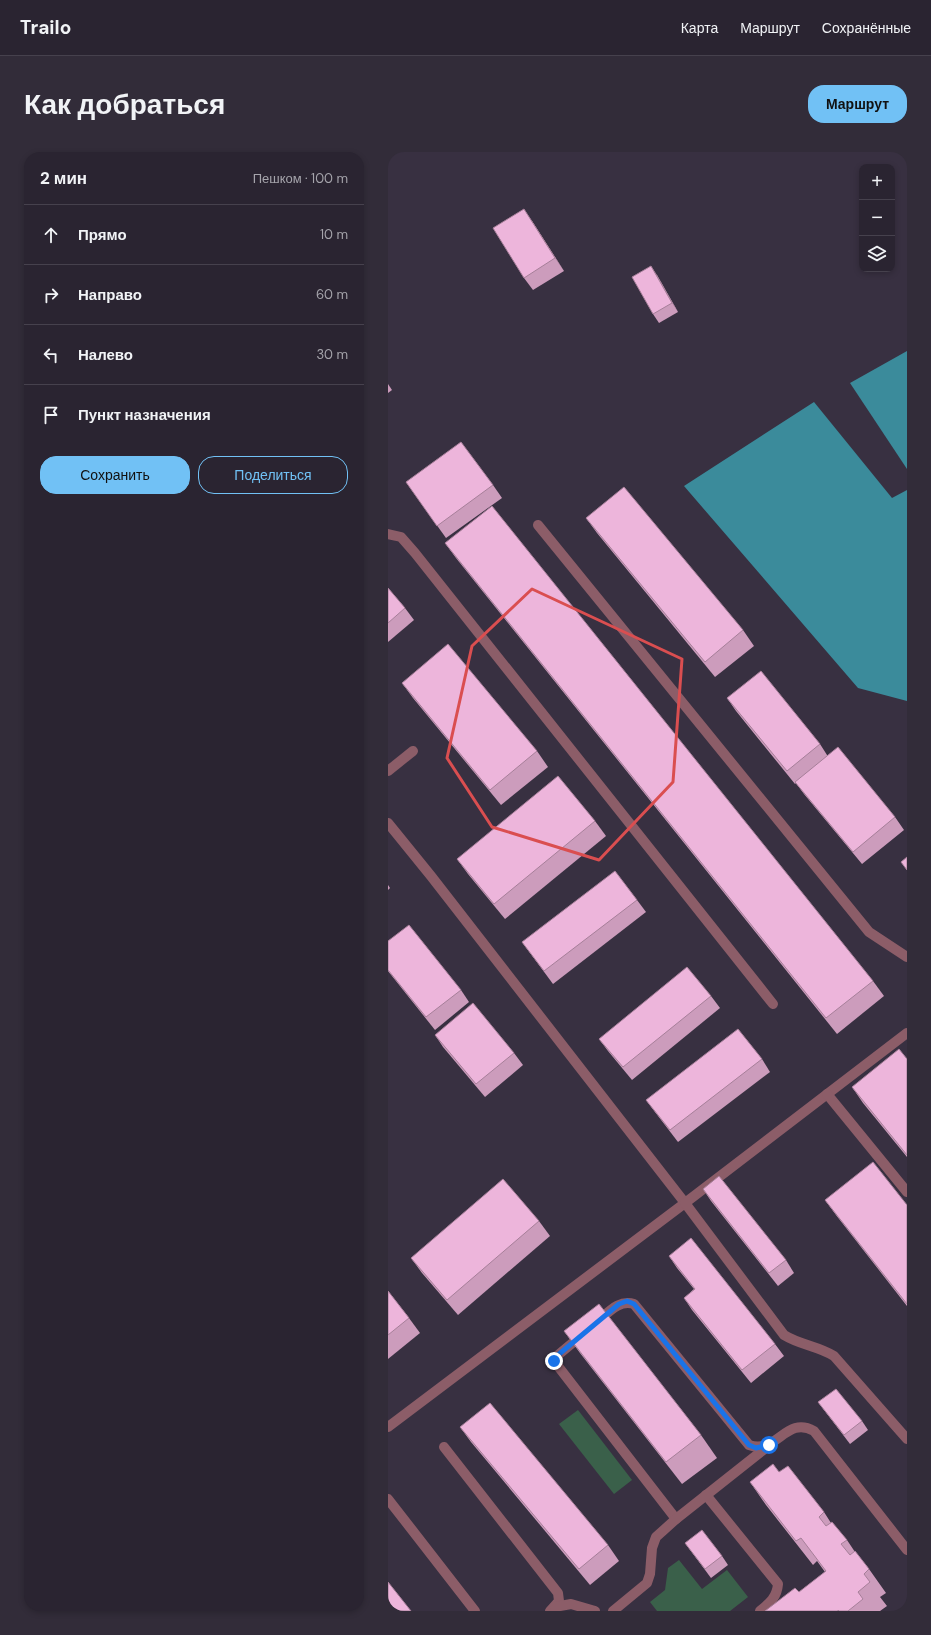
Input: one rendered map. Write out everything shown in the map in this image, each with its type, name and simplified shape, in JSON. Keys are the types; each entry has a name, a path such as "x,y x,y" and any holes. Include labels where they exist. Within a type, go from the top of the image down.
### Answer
{"lane":[{"path":"538,525 869,932 907,957"},
{"path":"388,534 402,537 774,1004"},
{"path":"388,771 413,751"},
{"path":"388,823 432,876 784,1335 793,1341 822,1348 834,1356 907,1439"},
{"path":"388,1427 907,1033"},
{"path":"827,1094 907,1192"},
{"path":"676,1518 560,1371 554,1361 558,1355 619,1304 627,1301 634,1304 642,1312 749,1445 756,1448 769,1445"},
{"path":"613,1611 647,1583 650,1574 652,1548 656,1537 676,1518 769,1445 787,1431 797,1427 808,1427 814,1431 907,1550"},
{"path":"444,1447 558,1593 559,1601 553,1609"},
{"path":"706,1495 778,1584 777,1594 760,1611"},
{"path":"388,1499 475,1611"},
{"path":"553,1609 571,1604 595,1611"}],"highlighted area":[{"path":"532,589 682,659 673,782 599,860 492,827 447,758 472,646"}],"green space":[{"path":"578,1410 632,1480 614,1494 559,1424"},
{"path":"679,1560 702,1589 727,1570 748,1597 730,1611 657,1611 650,1602 665,1590 668,1568"}],"water":[{"path":"907,351 907,469 850,383"},
{"path":"814,402 892,498 907,490 907,701 858,688 684,486"}],"building":[{"path":"524,209 555,258 524,278 493,228"},
{"path":"651,266 672,303 653,314 632,277"},
{"path":"461,442 493,485 437,526 406,482"},
{"path":"624,487 743,630 705,662 586,518"},
{"path":"492,506 873,981 826,1018 445,543"},
{"path":"388,588 405,608 388,623"},
{"path":"448,644 537,751 490,790 402,683"},
{"path":"761,671 820,744 787,771 727,698"},
{"path":"838,747 895,817 853,852 795,782"},
{"path":"558,776 595,821 494,904 457,859"},
{"path":"907,857 907,870 901,862"},
{"path":"615,871 637,900 544,971 522,942"},
{"path":"409,925 461,990 426,1017 388,970 388,941"},
{"path":"687,967 711,996 623,1067 599,1039"},
{"path":"473,1003 514,1053 476,1084 435,1035"},
{"path":"738,1029 762,1059 670,1130 646,1100"},
{"path":"899,1049 907,1059 907,1155 852,1087"},
{"path":"873,1162 907,1205 907,1304 825,1200"},
{"path":"719,1176 786,1260 769,1273 703,1189"},
{"path":"503,1179 539,1221 447,1300 411,1258"},
{"path":"691,1238 775,1344 742,1370 684,1298 695,1289 669,1256"},
{"path":"388,1291 409,1318 388,1335"},
{"path":"599,1304 701,1435 666,1462 564,1331"},
{"path":"836,1389 862,1421 844,1435 818,1402"},
{"path":"490,1403 608,1545 579,1569 460,1427"},
{"path":"773,1464 779,1472 788,1466 824,1512 819,1517 826,1526 832,1522 847,1540 841,1544 850,1555 855,1551 869,1569 864,1574 870,1582 858,1592 863,1599 848,1611 765,1611 795,1588 799,1592 826,1571 801,1538 796,1541 750,1482"},
{"path":"702,1530 722,1556 705,1569 685,1543"},
{"path":"388,1582 411,1611 388,1611"}],"route":[{"path":"554,1361 558,1355 619,1304 627,1301 634,1304 642,1312 743,1439 749,1445 756,1448 769,1445"}]}
